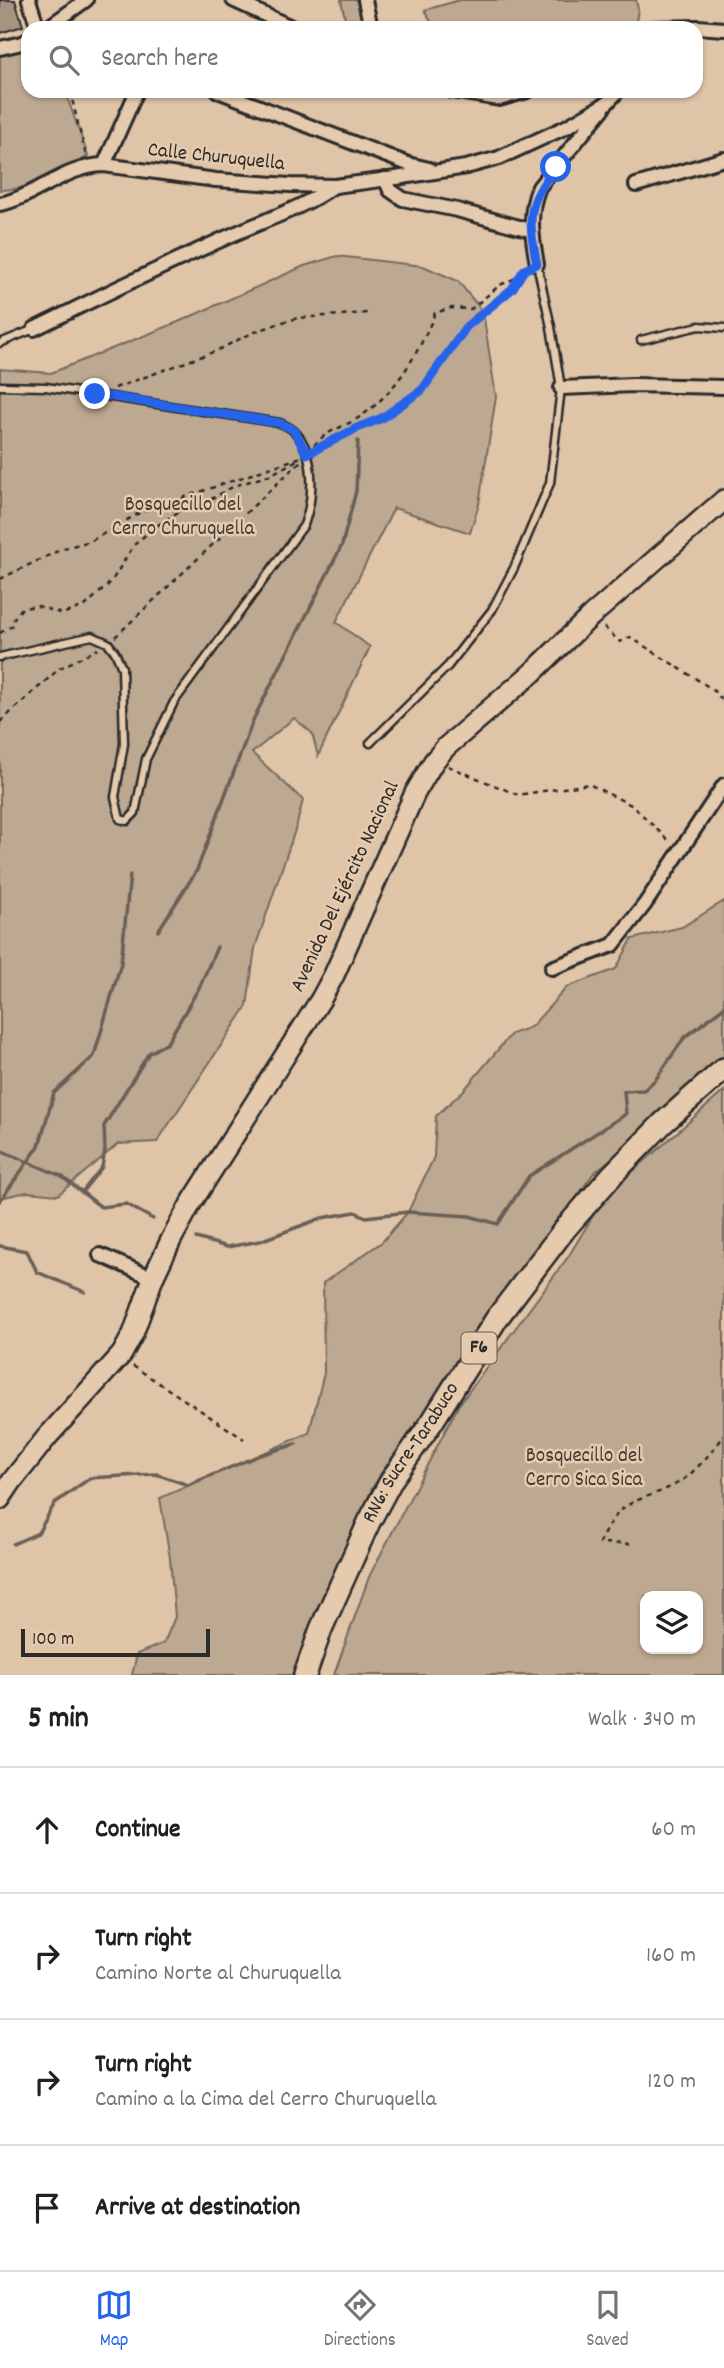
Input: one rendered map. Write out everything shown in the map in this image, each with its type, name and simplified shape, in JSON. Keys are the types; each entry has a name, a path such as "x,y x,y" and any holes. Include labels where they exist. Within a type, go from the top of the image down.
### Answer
{"highway":[{"name":"RN6: Sucre-Tarabuco","path":"305,1675 321,1629 369,1522 392,1479 432,1422 497,1318 564,1230 613,1174 663,1123 724,1069"}],"main road":[{"name":"Avenida Del Ejército Nacional","path":"0,1499 47,1437 119,1357 133,1334 153,1278 190,1205 334,975 415,793 434,761 446,747 532,673 591,616 724,500"}],"street":[{"path":"29,0 36,21"},
{"path":"365,0 370,21"},
{"path":"56,21 83,1"},
{"path":"236,1 278,21"},
{"path":"703,29 724,29"},
{"path":"0,48 21,42"},
{"path":"104,165 134,98"},
{"path":"236,98 408,164 436,171"},
{"path":"537,264 530,230 539,187 612,98"},
{"name":"Calle Churuquella","path":"0,204 14,201 70,172 88,166 104,165 216,180 335,186 466,167 499,158 566,127 607,103"},
{"path":"636,185 724,159"},
{"path":"385,179 390,190 403,199 457,210 530,230"},
{"path":"34,329 215,242 312,202 335,186"},
{"path":"561,388 633,385 724,387"},
{"path":"552,968 613,945 645,904 724,785"},
{"path":"100,1255 153,1278"}],"lane":[{"path":"370,743 448,666 492,610 514,568 550,483 561,388 537,264"},
{"path":"641,340 699,326 724,328"},
{"path":"0,343 34,329"},
{"path":"0,386 46,387 280,423 294,430 307,454 311,503 304,525 174,702 146,759 135,813 127,821 120,819 114,797 124,744 122,668 115,652 108,643 92,636 0,657"}],"path":[{"path":"72,98 88,166"},
{"path":"0,633 13,625 14,618 22,608 38,606 62,614 85,606 111,582 134,545 152,528 178,512 201,505 234,486 270,474 357,428 382,418 422,390 467,326 512,289 524,270 537,264"},
{"path":"0,722 60,668 108,643 307,454 322,435 355,420 397,384 435,313 451,309 471,309 500,285 517,278"},
{"path":"95,394 216,351 251,333 283,322 298,318 368,313"},
{"path":"0,579 64,548 91,541 139,513 307,454"},
{"path":"591,616 620,642 630,638 712,689 724,702"},
{"path":"434,761 518,795 589,784 633,806 680,852"},
{"path":"119,1357 244,1439"},
{"path":"630,1544 599,1543 611,1520 625,1505 681,1482 712,1452 724,1436"}],"green space":[{"path":"341,0 360,0 364,21 346,21"},
{"path":"460,0 636,0 638,9 636,21 430,21 425,10"},
{"path":"21,48 21,98 67,98 88,156 46,179 23,187 0,190 0,55"},
{"name":"Bosquecillo del Cerro Churuquella","path":"337,256 423,266 458,281 483,312 496,397 479,504 470,533 394,508 336,622 370,647 318,756 312,733 294,718 252,753 303,800 255,948 247,1006 157,1142 118,1144 58,1195 27,1192 0,1198 0,369 51,373 176,323 304,266"},
{"path":"724,901 724,1063 593,1174 372,1488 296,1675 132,1675 137,1654 164,1643 175,1617 170,1558 160,1498 309,1433 324,1373 323,1283 382,1242 408,1212 434,1157 436,1116 464,1090 511,1034 531,1027 567,987 616,969 632,939 682,927"},
{"name":"Bosquecillo del Cerro Sica Sica","path":"724,1091 724,1675 334,1675 369,1577 458,1406 568,1257 605,1196"}],"building":[{"path":"0,0 15,0 21,27 0,33"}],"waterway":[{"path":"158,931 197,870 254,718 342,545 356,491 358,441"},
{"path":"0,1201 39,1146 54,1093 94,1056 121,963 130,875"},
{"path":"82,1192 102,1167 105,1150 104,1126 149,1053 167,1043 200,986 217,947"},
{"path":"196,1238 227,1247 260,1241 322,1218 355,1212 366,1217 408,1212 469,1216 498,1224 529,1176 626,1114 624,1091 644,1090 656,1079 684,1038 724,1007"},
{"path":"0,1150 61,1176 101,1207 126,1204 153,1219"},
{"path":"0,1246 27,1251 37,1272 85,1292"},
{"path":"13,1544 38,1533 55,1503 90,1478 156,1474 188,1485 260,1455 296,1444"}],"route":[{"path":"95,394 280,423 294,430 307,454 382,418 422,390 467,326 512,289 524,270 537,264 530,230 534,201 539,187 556,167"}]}
